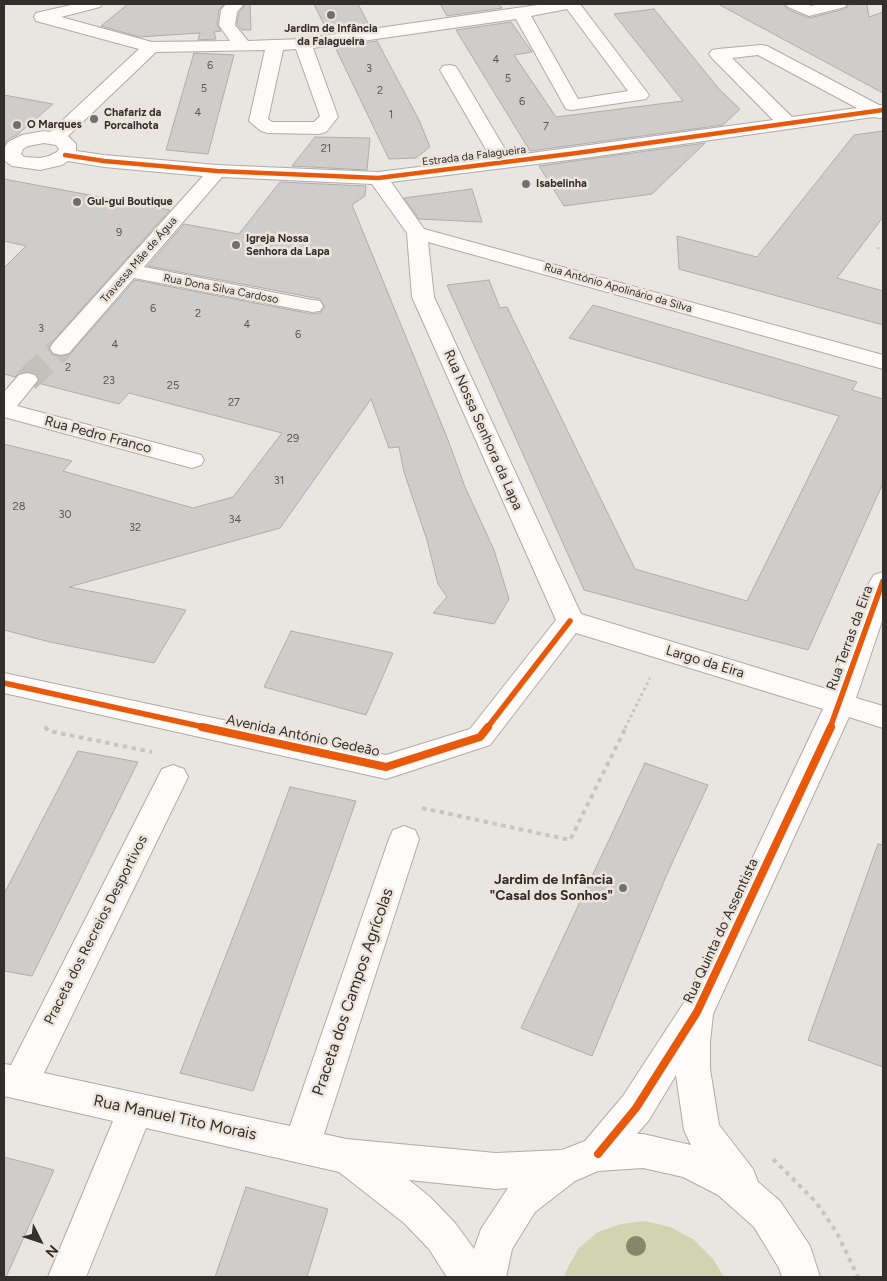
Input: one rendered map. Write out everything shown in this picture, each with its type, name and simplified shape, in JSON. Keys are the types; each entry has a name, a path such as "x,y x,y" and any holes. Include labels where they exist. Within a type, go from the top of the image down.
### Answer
{"street":[{"path":"94,4 42,17 151,47 243,46 303,44 521,13 571,4 640,95 572,105 521,13"},
{"path":"236,4 229,10 227,25 243,46"},
{"path":"794,4 809,11 839,4"},
{"path":"275,45 258,121 268,127 319,128 329,117 303,44"},
{"path":"54,138 151,47"},
{"path":"787,123 718,54 761,50 881,112"},
{"path":"448,70 503,162"},
{"name":"Estrada da Falagueira","path":"65,154 104,161 216,171 378,178 881,112"},
{"path":"33,138 54,138 67,144 68,149 65,154 48,163 26,164 12,157 9,145 33,138"},
{"name":"Travessa Mãe de Água","path":"61,348 131,271 216,171"},
{"path":"378,178 417,233"},
{"name":"Rua António Apolinário da Silva","path":"417,233 883,362"},
{"name":"Rua Nossa Senhora da Lapa","path":"417,233 423,297 570,621"},
{"name":"Rua Dona Silva Cardoso","path":"131,271 312,306"},
{"path":"4,406 27,380"},
{"name":"Rua Pedro Franco","path":"4,410 192,460"},
{"name":"Rua Terras da Eira","path":"840,703 883,581"},
{"name":"Avenida António Gedeão","path":"7,690 386,767 480,737 570,621"},
{"name":"Largo da Eira","path":"570,621 883,717"},
{"name":"Rua Quinta do Assentista","path":"598,1154 636,1108 697,1012 832,724 840,703"},
{"name":"Praceta dos Recreios Desportivos","path":"12,1082 173,777"},
{"name":"Praceta dos Campos Agrícolas","path":"302,1144 404,839"},
{"name":"Rua Quinta do Assentista","path":"697,1012 692,1069 702,1130 715,1151 767,1214"},
{"name":"Rua Manuel Tito Morais","path":"12,1082 135,1110 302,1144 346,1156 496,1172 562,1168"},
{"path":"67,1277 135,1110"},
{"path":"486,1277 494,1242 522,1199 562,1168 598,1154 643,1150 688,1161 730,1182 767,1214 801,1272"},
{"name":"Rua Manuel Tito Morais","path":"346,1156 387,1185 417,1210 442,1236 470,1277"}],"path":[{"path":"877,248 883,249"},
{"path":"608,765 650,678"}],"green space":[{"path":"645,1221 670,1227 693,1239 713,1259 724,1277 564,1277 579,1248 598,1232 621,1224"}],"building":[{"path":"128,4 224,4 219,10 217,25 221,31 214,32 216,39 198,40 200,33 139,37 101,26"},
{"path":"246,4 250,4 251,30 242,30 237,24 239,13"},
{"path":"314,4 358,4 370,27 328,33"},
{"path":"440,4 499,4 502,8 447,16"},
{"path":"718,4 784,4 787,9 809,18 845,9 849,4 867,4 869,17 883,12 883,93"},
{"path":"654,9 719,89 740,109 723,125 530,151 456,30 511,22 532,52 514,55 556,117 683,101 614,14"},
{"path":"377,41 419,120 430,147 416,158 389,159 335,47"},
{"path":"194,53 234,55 208,154 166,150"},
{"path":"4,95 53,104 17,135 7,140 4,146"},
{"path":"883,131 883,217 837,278 883,291 883,325 679,269 677,236 757,257 854,135"},
{"path":"315,137 370,138 367,170 292,166"},
{"path":"705,143 652,194 564,206 539,166"},
{"path":"4,179 170,210 52,342 48,349 53,355 61,357 70,354 135,280 312,314 320,313 325,307 320,299 148,266 184,224 239,234 280,182 366,186 365,196 352,205 448,440 465,487 494,550 509,599 494,624 433,613 447,597 438,584 427,540 404,472 399,447 389,448 371,399 280,528 69,587 186,610 154,663 50,642 4,630 4,444 72,461 63,471 193,508 233,497 282,433 129,393 119,404 38,383 40,380 37,374 27,371 19,373 15,377 4,374 4,268 26,246 4,241"},
{"path":"472,189 482,222 419,219 404,198"},
{"path":"489,280 500,308 507,307 635,569 747,601 839,416 569,338 593,305 857,382 852,390 883,399 883,483 808,650 584,590 447,285"},
{"path":"291,631 393,653 366,715 264,687"},
{"path":"78,751 138,762 32,976 4,971 4,894"},
{"path":"645,763 708,785 667,874 592,1056 521,1028"},
{"path":"290,787 356,801 253,1091 180,1073 260,868"},
{"path":"878,844 883,845 883,1067 808,1040"},
{"path":"4,1157 54,1170 6,1277 4,1277"},
{"path":"246,1187 328,1209 307,1277 215,1277"}],"tunnel":[{"path":"27,380 61,348"}],"cycle path":[{"path":"65,155 104,161 217,171 378,178 577,153 883,110"},
{"path":"598,1154 636,1108 697,1012 832,724 883,581"},
{"path":"4,683 386,767 480,737 570,621"}],"place":[{"name":"Jardim de Infância da Falagueira","path":"331,15"},
{"name":"Chafariz da Porcalhota","path":"94,119"},
{"name":"O Marques","path":"17,125"},
{"name":"Isabelinha","path":"526,184"},
{"name":"Gui-gui Boutique","path":"77,202"},
{"name":"Igreja Nossa Senhora da Lapa","path":"236,245"},
{"name":"Jardim de Infância \"Casal dos Sonhos\"","path":"623,888"}]}
